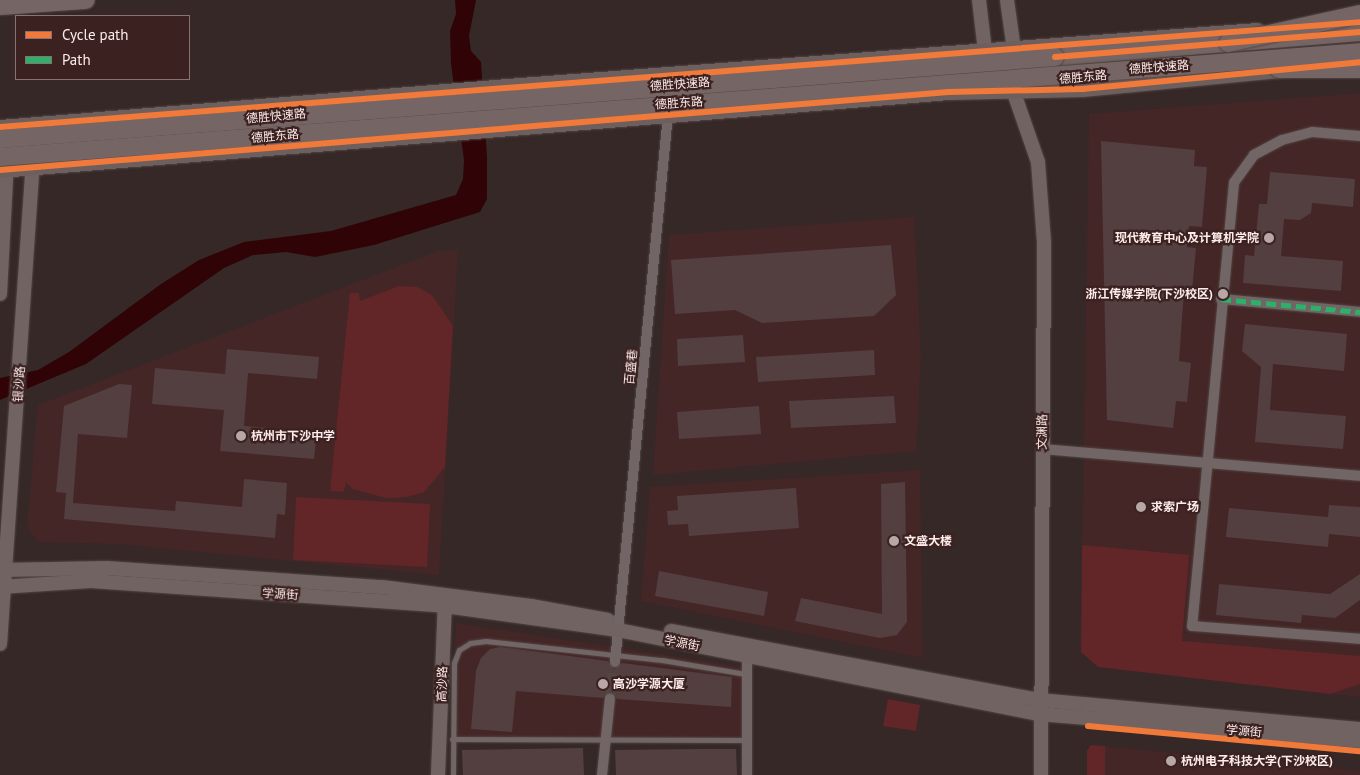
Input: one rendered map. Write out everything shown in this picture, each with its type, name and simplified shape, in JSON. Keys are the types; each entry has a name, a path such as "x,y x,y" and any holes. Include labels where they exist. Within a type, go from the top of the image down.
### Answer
{"highway":[{"path":"0,6 86,0"},
{"path":"1228,43 1360,14"},
{"name":"德胜快速路","path":"3,131 1360,32"},
{"name":"德胜快速路","path":"2,166 1360,52"},
{"path":"1176,66 1360,69"}],"main road":[{"path":"979,0 985,51 1014,93"},
{"path":"1007,0 1016,48 1014,93"},
{"path":"0,294 3,131 35,125 1360,22"},
{"name":"德胜东路","path":"2,166 33,168 949,92 1014,93 1360,62"},
{"name":"文渊路","path":"1014,93 1038,162 1043,233 1041,775"},
{"name":"银沙路","path":"0,644 3,570 35,125"},
{"name":"学源街","path":"3,570 107,568 445,600 619,626 1040,707 1360,741"},
{"name":"学源街","path":"2,587 91,581 445,600"},
{"name":"高沙路","path":"438,775 445,600"},
{"name":"学源街","path":"1040,707 1360,729"}],"street":[{"name":"百盛巷","path":"615,659 668,115"},
{"path":"1360,136 1312,132 1282,140 1254,155 1234,183 1221,299 1192,626 1360,639"},
{"path":"1221,299 1360,312"},
{"path":"1041,449 1360,476"},
{"path":"747,650 747,775"},
{"path":"602,775 604,739 610,698"}],"lane":[{"path":"452,775 454,663 458,650 470,643 486,641 615,659 746,674"},
{"path":"452,739 746,740"}],"shaded area":[{"path":"455,0 476,0 469,36 471,51 481,62 487,158 487,199 480,212 374,245 315,257 286,252 253,255 224,268 86,364 0,400 0,378 38,370 69,352 161,284 199,260 244,242 331,231 456,195 463,179 464,160 451,64 450,31 456,14"},
{"name":"浙江传媒学院(下沙校区)","path":"1360,93 1360,697 1098,667 1081,652 1089,114"},
{"path":"914,217 921,356 916,451 653,475 669,235"},
{"name":"杭州市下沙中学","path":"458,250 439,575 118,544 38,542 27,527 38,405 438,251"},
{"path":"399,286 417,287 432,295 453,326 445,467 424,492 407,497 386,498 353,489 346,482 344,492 330,491 350,293 359,293 360,301"},
{"path":"920,470 923,658 641,601 650,487"},
{"path":"296,497 430,504 427,567 293,560"},
{"path":"1082,545 1189,555 1182,641 1360,656 1360,684 1330,694 1098,667 1081,652"},
{"name":"高沙学源大厦","path":"456,623 746,667 747,740 452,739"},
{"path":"888,699 920,705 916,731 883,726"},
{"name":"杭州电子科技大学(下沙校区)","path":"1091,745 1360,771 1360,775 1087,775 1087,751"},
{"path":"1091,745 1105,746 1105,775 1087,775 1087,751"}],"building":[{"path":"1101,141 1195,150 1194,166 1207,167 1202,227 1189,226 1187,247 1196,248 1192,291 1184,290 1179,361 1191,363 1187,402 1176,401 1173,428 1107,420"},
{"name":"现代教育中心及计算机学院","path":"1270,172 1355,179 1353,207 1312,203 1311,213 1300,220 1284,219 1281,256 1343,261 1341,291 1243,283 1245,255 1254,256 1259,204 1267,204"},
{"path":"891,245 896,295 874,316 762,323 735,310 675,314 671,260"},
{"path":"1245,324 1347,334 1344,371 1273,364 1270,410 1346,416 1343,449 1255,442 1261,367 1242,351"},
{"path":"743,335 745,362 678,366 677,339"},
{"path":"227,349 319,357 317,379 248,373 244,426 317,432 314,459 220,451 224,410 152,404 155,368 225,374"},
{"path":"874,350 875,375 758,382 756,357"},
{"path":"119,384 132,385 127,438 78,434 73,503 175,511 176,501 242,507 244,479 287,483 285,515 277,514 275,538 64,519 66,493 56,492 64,406"},
{"path":"894,396 896,423 791,428 789,401"},
{"path":"759,406 761,434 679,439 677,412"},
{"name":"文盛大楼","path":"905,482 907,622 897,635 880,638 795,621 801,598 882,614 881,484"},
{"path":"796,488 799,528 689,536 688,524 668,525 667,511 678,510 677,496"},
{"path":"1329,505 1360,507 1360,537 1329,534 1328,547 1226,537 1229,508 1328,517"},
{"path":"659,571 768,592 764,616 655,596"},
{"path":"1360,574 1360,600 1335,618 1302,615 1301,623 1216,615 1219,584 1330,594"},
{"name":"高沙学源大厦","path":"500,647 608,661 614,669 622,663 732,677 731,707 617,699 610,691 603,698 516,691 512,732 471,729 476,671 481,658 490,649"},
{"path":"583,748 584,775 463,775 462,750"},
{"path":"736,749 737,775 616,775 615,750"}],"tunnel":[{"path":"610,698 615,662"}],"marked path":[{"path":"1221,299 1360,312"}],"cycle path":[{"path":"0,127 1360,22"},
{"path":"1055,57 1360,32"},
{"path":"0,170 949,92 1082,89 1360,62"},
{"path":"1088,726 1360,751"}],"place":[{"name":"现代教育中心及计算机学院","path":"1269,238"},
{"name":"浙江传媒学院(下沙校区)","path":"1223,294"},
{"name":"杭州市下沙中学","path":"241,436"},
{"name":"求索广场","path":"1141,507"},
{"name":"文盛大楼","path":"894,541"},
{"name":"高沙学源大厦","path":"603,684"},
{"name":"杭州电子科技大学(下沙校区)","path":"1171,761"}]}
